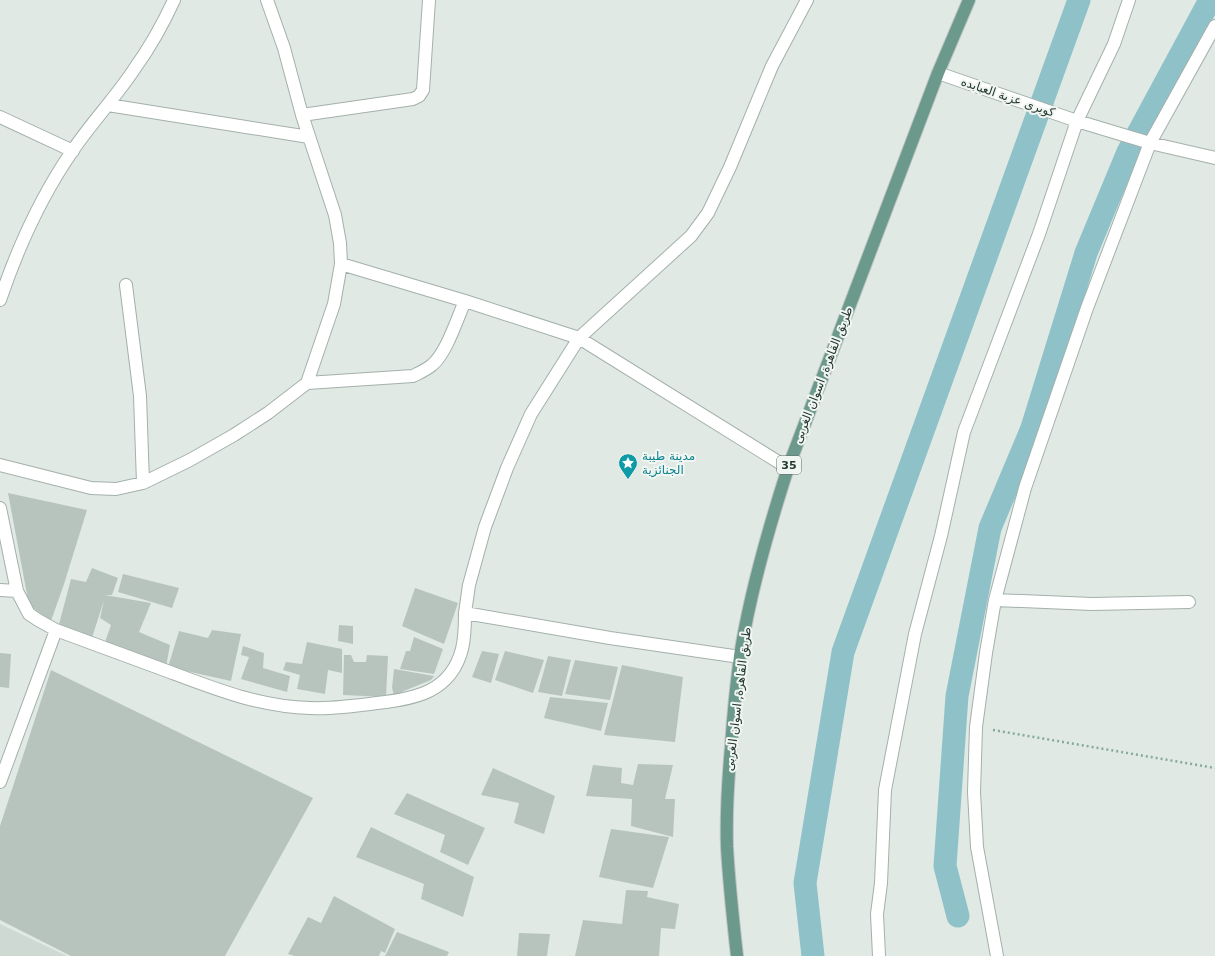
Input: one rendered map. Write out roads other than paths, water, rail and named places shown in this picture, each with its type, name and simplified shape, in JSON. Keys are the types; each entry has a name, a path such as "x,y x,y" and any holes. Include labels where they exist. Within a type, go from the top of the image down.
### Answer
{"main road":[{"name":"طريق القاهرة, اسوان الغربى","path":"736,956 727,846 728,783 740,657 760,561 788,468 967,0"}],"street":[{"path":"0,300 12,263 39,205 73,150 135,69 161,29 174,0"},
{"path":"267,0 284,48 302,115 335,215 340,243 341,264 334,304 307,384"},
{"path":"302,115 413,99 419,96 423,90 429,0"},
{"path":"0,508 17,591 29,614 56,630 222,691 268,703 310,708 356,706 404,700 433,689 442,683 449,675 459,657 464,636 465,613 469,585 486,527 507,468 531,414 579,338 691,236 708,213 730,167 772,66 807,0"},
{"path":"880,956 877,914 881,883 885,790 915,634 941,536 964,432 1039,234 1077,121 1114,44 1129,0"},
{"path":"997,956 977,847 974,792 976,727 986,653 996,600 1028,480 1087,308 1150,143 1215,26"},
{"name":"كوبرى عزبة العبابده","path":"938,73 1090,125 1150,143 1215,158"},
{"path":"108,105 309,137"},
{"path":"0,117 73,150"},
{"path":"341,264 465,301 579,338 788,468"},
{"path":"126,285 140,396 143,483"},
{"path":"0,465 91,488 116,489 143,483 190,460 234,435 268,413 307,384 413,376 420,373 432,365 441,354 465,301"},
{"path":"0,590 17,591"},
{"path":"996,600 1092,604 1189,602"},
{"path":"465,613 610,638 740,657"},
{"path":"0,782 56,630"}],"waterway":[{"path":"813,956 805,883 843,652 1079,0"},
{"path":"958,916 945,866 957,696 990,528 1032,428 1086,253 1128,152 1210,0"}],"place":[{"name":"مدينة طيبة الجنائزية","path":"628,480"}]}
